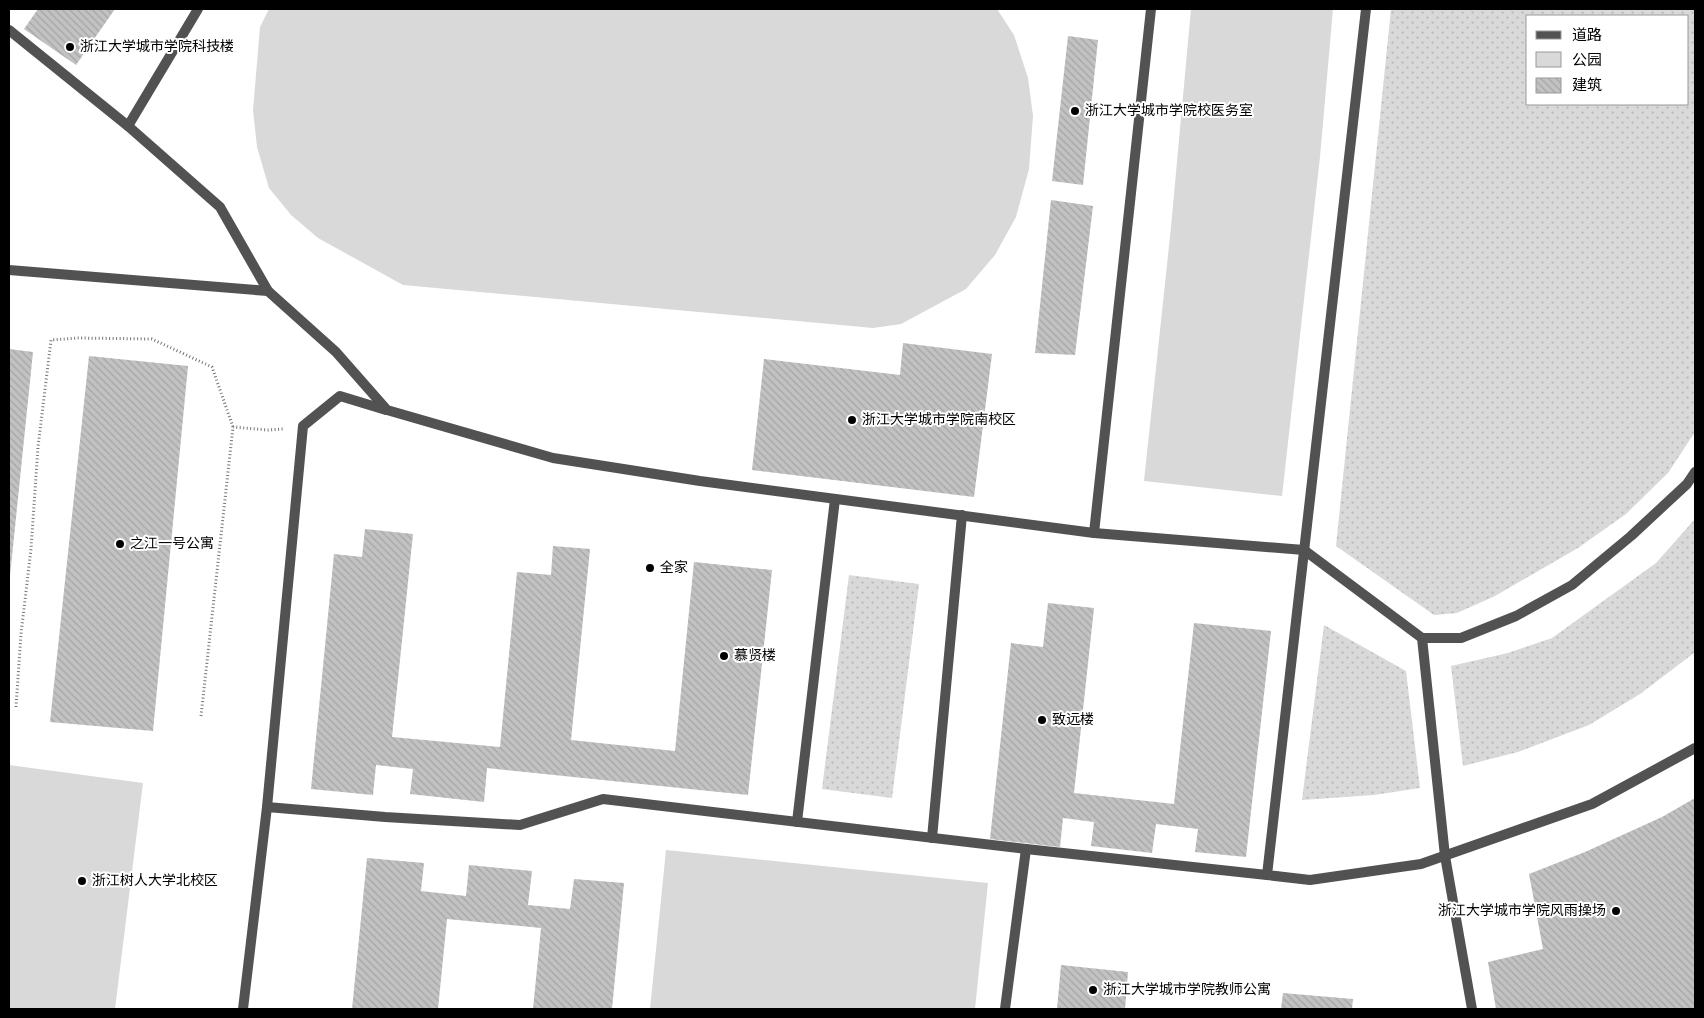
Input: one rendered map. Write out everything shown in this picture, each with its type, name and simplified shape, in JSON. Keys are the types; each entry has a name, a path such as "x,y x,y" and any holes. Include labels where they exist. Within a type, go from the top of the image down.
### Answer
{"street":[{"path":"128,126 198,9"},
{"path":"1094,533 1151,9"},
{"path":"1267,875 1366,9"},
{"path":"9,30 128,126 220,207 268,291 336,352 387,410"},
{"path":"9,270 268,291"},
{"path":"244,1009 267,807 303,426 340,396 553,458 700,481 1094,533 1304,550 1422,638 1461,638 1516,616 1572,585 1631,536 1687,484 1695,472"},
{"path":"796,822 834,499"},
{"path":"932,838 962,516"},
{"path":"1422,638 1445,856 1472,1009"},
{"path":"267,807 385,817 520,825 603,799 1026,849 1310,880 1421,864 1445,856 1592,804 1695,748"},
{"path":"1005,1009 1026,849"}],"path":[{"path":"16,707 21,634 31,549 38,447 51,340 78,338 152,339 212,367 233,427 201,716"},
{"path":"233,427 268,430 303,426"}],"green space":[{"path":"269,9 997,9 1014,35 1028,78 1033,116 1029,169 1016,217 995,255 966,289 901,324 873,328 403,285 318,238 291,215 269,188 257,147 253,110 260,27"},
{"path":"1191,9 1333,9 1320,157 1282,496 1144,481 1171,227"},
{"path":"1391,9 1695,9 1695,432 1668,473 1626,514 1578,548 1495,596 1457,613 1434,615 1336,546"},
{"path":"1695,519 1694,653 1640,694 1589,725 1518,752 1463,766 1451,666 1508,653 1552,638 1656,563"},
{"path":"849,575 919,584 892,798 822,789"},
{"path":"1324,625 1406,671 1420,788 1374,795 1302,800"},
{"name":"浙江树人大学北校区","path":"9,765 143,783 115,1009 9,1009"},
{"path":"666,850 988,883 975,1009 650,1009"}],"building":[{"name":"浙江大学城市学院科技楼","path":"38,9 115,9 76,65 24,29"},
{"name":"浙江大学城市学院校医务室","path":"1068,36 1098,40 1083,185 1052,181"},
{"path":"1051,200 1093,206 1075,355 1035,353"},
{"path":"903,343 992,354 974,497 752,470 764,359 900,375"},
{"path":"9,349 33,352 10,576 9,576"},
{"name":"之江一号公寓","path":"89,356 188,366 153,731 50,722"},
{"name":"慕贤楼","path":"365,529 413,534 392,737 500,747 517,572 551,575 553,546 590,549 571,740 675,751 694,562 772,570 748,795 487,768 484,802 410,794 413,769 376,765 373,795 311,789 334,554 362,557"},
{"name":"致远楼","path":"1048,603 1094,608 1074,793 1174,804 1194,623 1271,631 1246,857 1195,852 1198,829 1156,824 1152,853 1091,846 1094,822 1063,818 1060,847 990,839 1011,643 1043,647"},
{"name":"浙江大学城市学院风雨操场","path":"1695,798 1695,1009 1496,1009 1488,962 1543,949 1529,874 1585,852 1662,817"},
{"path":"367,858 424,863 421,891 466,896 469,865 532,871 528,905 570,909 574,879 624,883 612,1009 533,1009 541,928 447,919 438,1009 352,1009"},
{"name":"浙江大学城市学院教师公寓","path":"1061,965 1128,972 1125,1009 1057,1009"},
{"name":"浙江大学城市学院教师公寓","path":"1283,993 1353,999 1352,1009 1281,1009"}],"place":[{"name":"浙江大学城市学院科技楼","path":"70,47"},
{"name":"浙江大学城市学院校医务室","path":"1075,111"},
{"name":"浙江大学城市学院南校区","path":"852,420"},
{"name":"之江一号公寓","path":"120,544"},
{"name":"全家","path":"650,568"},
{"name":"慕贤楼","path":"724,656"},
{"name":"致远楼","path":"1042,720"},
{"name":"浙江树人大学北校区","path":"82,881"},
{"name":"浙江大学城市学院风雨操场","path":"1616,911"},
{"name":"浙江大学城市学院教师公寓","path":"1093,990"}]}
